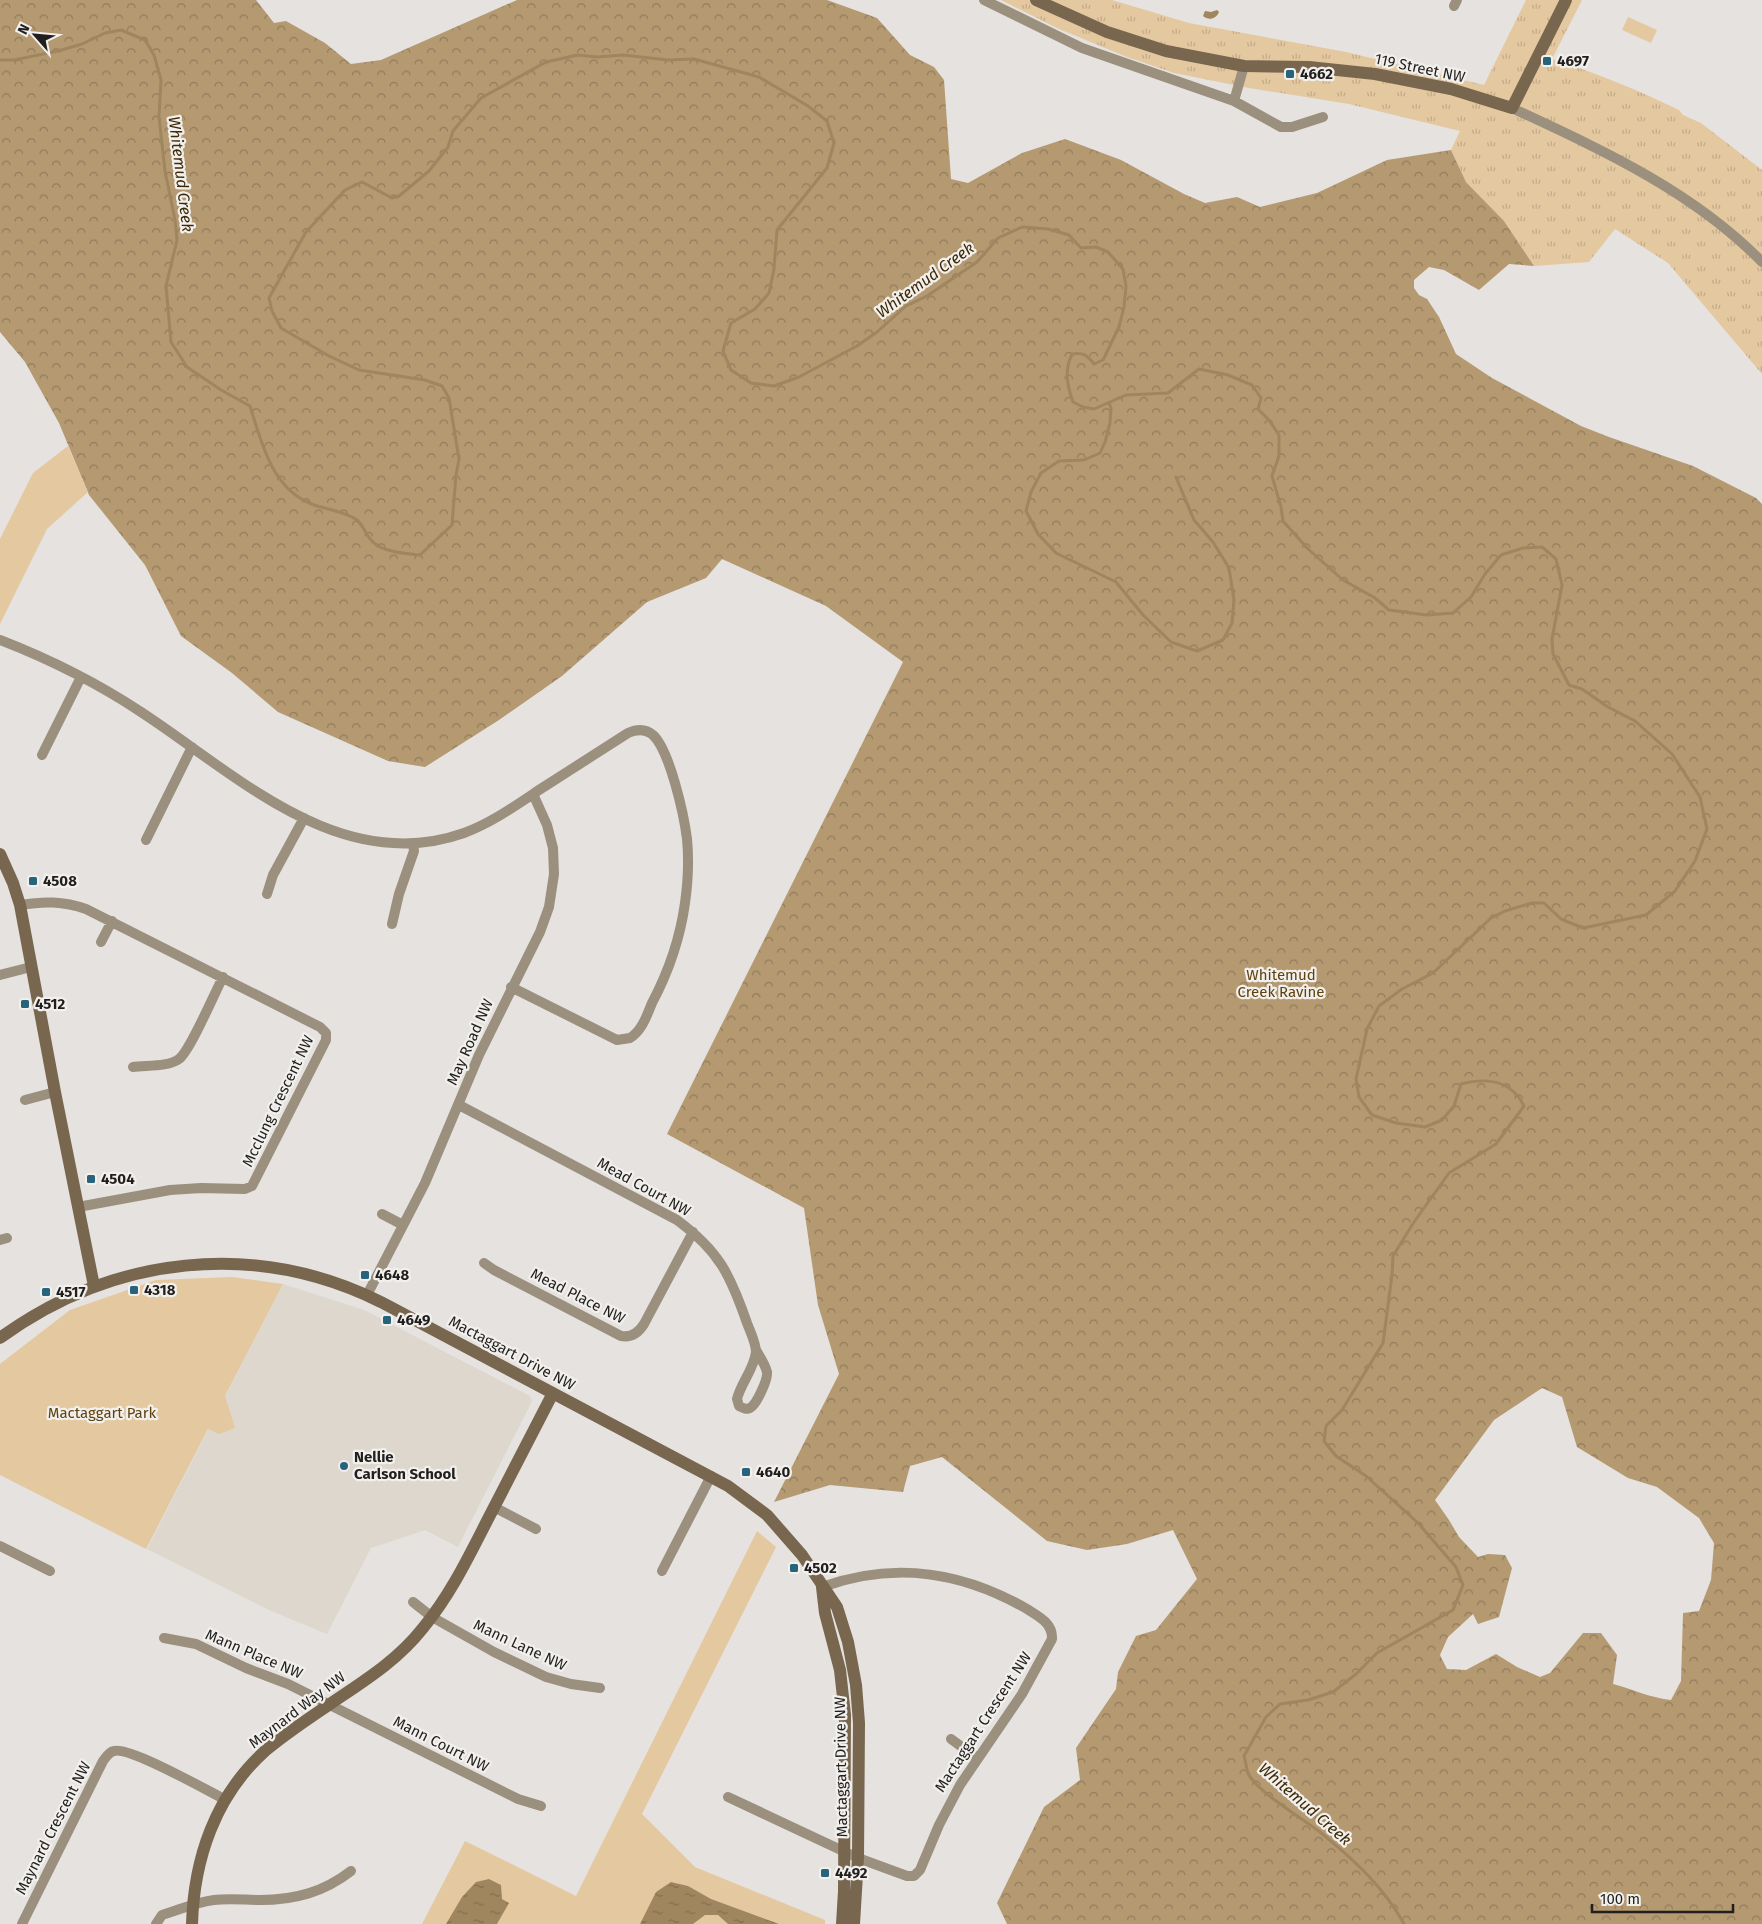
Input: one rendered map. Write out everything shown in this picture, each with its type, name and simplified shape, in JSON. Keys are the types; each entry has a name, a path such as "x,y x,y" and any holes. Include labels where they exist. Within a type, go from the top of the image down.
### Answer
{"street":[{"path":"984,0 1082,48 1234,101 1281,127 1292,127 1323,117"},
{"name":"119 Street NW","path":"1036,0 1089,25 1149,46 1244,66 1309,67 1375,74 1451,90 1512,108 1603,150 1649,177 1708,215 1750,249 1762,262"},
{"path":"1512,108 1566,0"},
{"path":"1234,101 1244,66"},
{"path":"0,640 81,677 130,705 250,789 304,818 329,830 350,837 380,842 413,843 439,840 477,828 628,733 640,730 651,734 665,756 680,800 688,857 686,899 679,935 668,971 641,1027 630,1038 620,1040 613,1038 511,987"},
{"path":"42,755 81,677"},
{"path":"146,840 192,748"},
{"name":"May Road NW","path":"367,1295 425,1183 479,1055 544,921 554,884 554,860 550,836 532,794"},
{"path":"267,894 273,875 304,818"},
{"path":"392,924 399,894 414,851 413,843"},
{"path":"0,854 13,883 20,905 94,1286"},
{"name":"Mcclung Crescent NW","path":"20,905 44,901 65,903 86,909 320,1027 327,1036 252,1186 245,1189 201,1188 170,1190 78,1207"},
{"path":"101,942 112,921"},
{"path":"0,975 31,967"},
{"path":"133,1067 165,1063 178,1059 187,1049 223,977"},
{"path":"25,1100 55,1092"},
{"name":"Mead Court NW","path":"459,1105 677,1220 693,1232 711,1250 727,1272 756,1350 766,1369 767,1375 756,1401 750,1408 746,1409 739,1406 737,1399 752,1366 756,1350"},
{"path":"382,1214 404,1225"},
{"name":"Mead Place NW","path":"484,1263 621,1336 630,1336 640,1330 644,1324 693,1232"},
{"name":"Mactaggart Drive NW","path":"0,1338 42,1310 94,1286 125,1276 168,1266 227,1264 260,1266 300,1273 367,1295 711,1476 749,1501 778,1526 802,1555 837,1607 843,1625 856,1685 860,1749 858,1858 854,1924"},
{"name":"Maynard Way NW","path":"192,1924 195,1879 210,1829 226,1800 245,1772 266,1751 389,1664 432,1617 458,1578 553,1393"},
{"path":"662,1572 711,1476"},
{"path":"494,1507 536,1530"},
{"path":"0,1546 50,1571"},
{"name":"Mactaggart Crescent NW","path":"728,1797 858,1858 907,1876 914,1876 946,1809 977,1758 1033,1676 1052,1639 1052,1630 1044,1620 1027,1610 988,1589 939,1576 904,1572 866,1574 822,1587"},
{"name":"Mactaggart Drive NW","path":"822,1587 826,1613 840,1670 845,1714 842,1924"},
{"path":"413,1602 432,1617"},
{"name":"Mann Lane NW","path":"432,1617 494,1652 546,1677 571,1684 600,1688"},
{"name":"Mann Place NW","path":"164,1638 196,1644 246,1668 288,1684 329,1705"},
{"name":"Mann Court NW","path":"329,1705 518,1799 541,1806"},
{"path":"951,1739 977,1758"},
{"name":"Maynard Crescent NW","path":"22,1924 103,1761 110,1753 119,1750 137,1756 226,1800"},
{"path":"156,1924 162,1915 215,1900 276,1900 300,1896 332,1884 351,1871"}],"shaded area":[{"name":"Nellie Carlson School","path":"283,1284 364,1310 530,1396 532,1401 458,1547 425,1530 371,1548 327,1634 271,1611 147,1549"}],"green space":[{"name":"Whitemud Creek Ravine","path":"0,0 256,0 274,23 286,21 325,43 351,64 381,60 517,0 827,0 877,18 910,55 934,67 944,80 951,179 968,183 1022,153 1065,139 1121,160 1184,194 1205,203 1237,197 1260,207 1317,193 1387,160 1451,150 1466,182 1504,221 1534,266 1509,264 1479,290 1444,270 1429,267 1414,280 1414,288 1419,295 1427,299 1439,317 1456,354 1492,378 1581,426 1693,466 1756,498 1762,504 1762,1924 1007,1924 997,1903 1044,1807 1080,1780 1076,1748 1116,1689 1118,1672 1136,1636 1156,1630 1197,1579 1173,1530 1127,1544 1087,1550 1047,1541 942,1457 910,1466 903,1492 830,1485 774,1502 839,1374 818,1305 804,1208 667,1134 903,662 826,606 722,559 706,578 647,602 562,676 499,720 425,767 388,761 278,712 232,673 181,636 145,565 89,495 59,423 25,362 0,332","holes":["1542,1388 1562,1397 1577,1447 1628,1478 1657,1487 1699,1518 1714,1543 1711,1580 1699,1611 1683,1613 1681,1681 1671,1700 1613,1684 1617,1655 1601,1633 1583,1633 1550,1673 1540,1677 1517,1667 1496,1654 1466,1670 1447,1669 1440,1655 1448,1637 1473,1614 1478,1624 1499,1617 1512,1568 1505,1555 1488,1554 1478,1557 1459,1537 1435,1500 1494,1420"]},
{"path":"1001,0 1112,0 1189,23 1346,52 1484,85 1526,0 1582,0 1552,59 1617,82 1679,110 1683,115 1701,123 1762,170 1762,374 1668,263 1615,229 1589,262 1534,266 1504,221 1466,182 1451,150 1460,131 1349,104 1249,88 1174,73 1127,57 1059,29"},
{"path":"1628,17 1657,30 1651,43 1622,30"},
{"path":"68,446 88,492 47,529 0,624 0,539 33,473"},
{"name":"Mactaggart Park","path":"232,1277 283,1284 225,1396 235,1428 219,1434 208,1429 146,1549 0,1475 0,1364 70,1310 156,1280"},
{"path":"757,1531 776,1547 642,1814 695,1867 825,1920 825,1924 422,1924 465,1841 576,1896"}],"water":[{"path":"1217,10 1219,12 1214,18 1210,19 1203,16 1205,11"},
{"path":"489,1879 501,1885 502,1899 509,1903 497,1924 446,1924 462,1897 476,1882"},
{"path":"671,1882 688,1886 711,1899 779,1924 728,1924 718,1915 705,1915 693,1924 640,1924 656,1892"}],"waterway":[{"name":"Whitemud Creek","path":"0,60 14,60 58,51 82,44 105,33 121,30 145,40 154,55 161,80 159,117 165,171 177,240 166,286 171,342 187,367 221,390 250,406 264,450 278,477 288,489 314,505 353,517 359,522 373,542 382,548 420,555 452,525 459,459 449,398 442,386 425,380 359,370 329,356 281,328 272,311 269,298 306,232 345,190 362,182 392,198 399,196 429,171 448,147 453,131 481,98 546,62 578,55 597,57 623,55 668,60 694,59 759,77 808,106 827,121 834,143 827,168 777,230 774,269 769,293 755,309 731,323 723,351 731,370 751,383 774,386 799,377 857,346 877,332 906,306 927,296 977,262 998,238 1022,227 1048,229 1069,235 1081,248 1096,247 1108,252 1123,269 1126,286 1124,307 1119,327 1103,360 1094,364 1084,355 1079,353 1072,354 1067,378 1073,402 1083,407 1094,409 1126,395 1168,393 1199,369 1228,375 1252,385 1261,398 1258,409 1269,420 1279,435 1279,456 1272,476 1283,521 1307,548 1343,580 1375,598 1389,610 1427,615 1453,613 1471,597 1485,574 1501,555 1523,548 1542,547 1556,559 1562,585 1552,639 1553,654 1569,685 1582,689 1608,707 1635,721 1672,754 1700,797 1707,829 1695,861 1675,891 1646,915 1583,928 1561,919 1544,903 1532,903 1505,911 1491,918 1433,973 1402,989 1379,1006 1367,1029 1356,1079 1359,1097 1372,1115 1396,1123 1425,1127 1442,1120 1454,1106 1461,1084 1480,1081 1489,1081 1505,1086 1519,1097 1524,1106 1496,1144 1449,1173 1414,1222 1393,1256 1383,1343 1342,1410 1326,1426 1324,1441 1336,1456 1366,1476 1418,1523 1456,1567 1463,1585 1453,1610 1377,1653 1356,1674 1333,1692 1308,1700 1280,1704 1266,1717 1244,1756 1248,1773 1254,1782 1271,1797 1320,1832 1356,1863 1387,1898 1404,1924"},
{"path":"1109,403 1111,408 1110,423 1100,453 1084,460 1059,461 1041,473 1031,492 1026,511 1038,534 1056,553 1116,582 1143,615 1171,642 1197,651 1223,640 1232,623 1234,600 1229,568 1213,542 1194,520 1176,477"}],"place":[{"name":"4697","path":"1547,61"},
{"name":"4662","path":"1290,74"},
{"name":"4508","path":"33,881"},
{"name":"4512","path":"25,1004"},
{"name":"4504","path":"91,1179"},
{"name":"4648","path":"365,1275"},
{"name":"4318","path":"134,1290"},
{"name":"4517","path":"46,1292"},
{"name":"4649","path":"387,1320"},
{"name":"Nellie Carlson School","path":"344,1466"},
{"name":"4640","path":"746,1472"},
{"name":"4502","path":"794,1568"},
{"name":"4492","path":"825,1873"}]}
